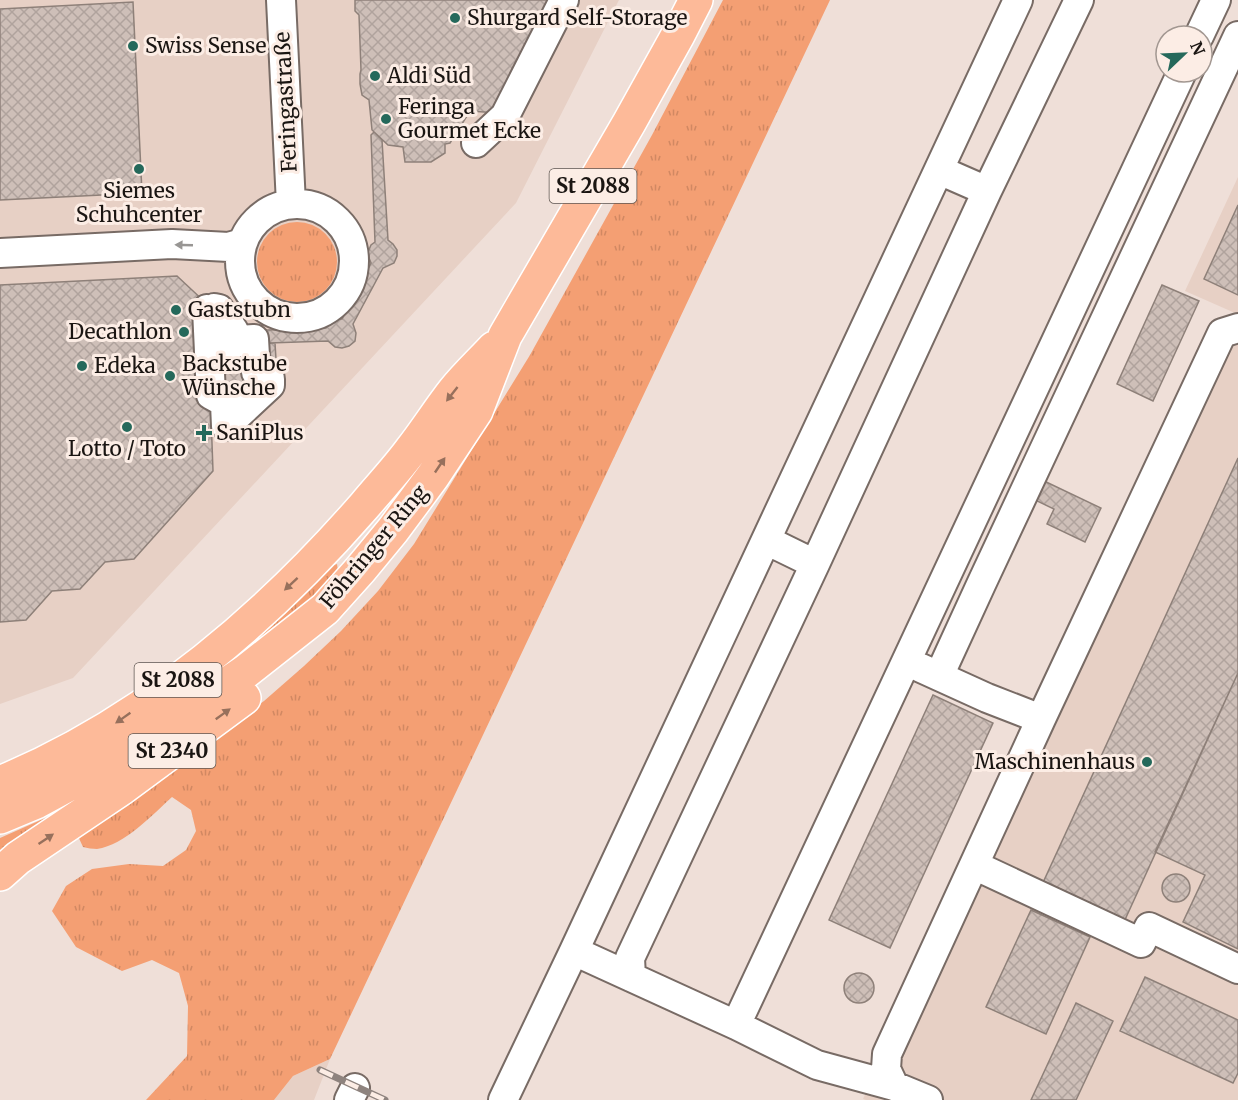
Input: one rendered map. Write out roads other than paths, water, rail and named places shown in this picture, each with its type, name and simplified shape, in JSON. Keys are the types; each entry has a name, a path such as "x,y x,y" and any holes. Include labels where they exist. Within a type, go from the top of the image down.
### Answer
{"highway":[{"path":"678,35 685,0"},
{"name":"Föhringer Ring","path":"0,817 36,802 123,755 244,672 325,609 360,570 433,476 476,411 506,336 629,123 696,0"},
{"name":"Föhringer Ring","path":"0,783 110,727 189,673 259,614 296,580 358,512 410,451 454,390 506,336"},
{"name":"St 2340","path":"0,874 18,858 122,788 258,688 294,656 325,609"}],"street":[{"name":"Feringastraße","path":"281,0 291,204"},
{"path":"476,142 505,116 564,0"},
{"path":"503,1100 1018,0"},
{"path":"631,977 630,958 987,191 1079,0"},
{"path":"1205,24 1216,0"},
{"path":"939,676 1043,449 1238,36"},
{"path":"736,1025 1176,84"},
{"path":"939,170 987,191"},
{"path":"291,204 303,204 327,212 345,230 354,252 352,277 341,299 321,314 309,318 282,317 268,311 250,294 241,274 242,243 251,226 262,215 291,204"},
{"path":"0,253 172,244 229,247 242,243"},
{"path":"894,1086 886,1069 887,1054 1222,333 1238,328"},
{"path":"766,540 815,564"},
{"path":"906,660 987,698 1041,719"},
{"path":"974,865 1141,943 1149,927 1238,969"},
{"path":"574,951 736,1025 817,1065 894,1086 928,1100"}],"railway":[{"path":"320,1070 385,1100"}],"place":[{"name":"Shurgard Self-Storage","path":"455,18"},
{"name":"Swiss Sense","path":"133,46"},
{"name":"Aldi Süd","path":"375,76"},
{"name":"Feringa Gourmet Ecke","path":"386,119"},
{"name":"Siemes Schuhcenter","path":"139,169"},
{"name":"Gaststubn","path":"176,310"},
{"name":"Decathlon","path":"184,332"},
{"name":"Edeka","path":"82,366"},
{"name":"Backstube Wünsche","path":"170,376"},
{"name":"Lotto / Toto","path":"127,427"},
{"name":"SaniPlus","path":"204,433"},
{"name":"Maschinenhaus","path":"1147,762"}]}
